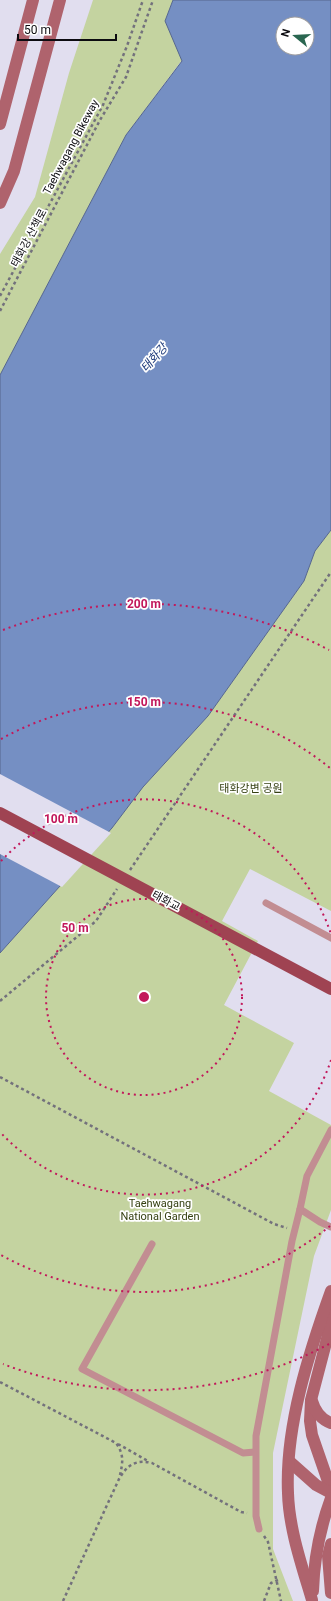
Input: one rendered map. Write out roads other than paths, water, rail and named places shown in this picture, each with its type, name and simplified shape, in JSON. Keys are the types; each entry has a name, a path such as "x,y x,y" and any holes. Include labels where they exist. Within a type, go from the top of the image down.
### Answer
{"main road":[{"path":"0,124 33,0"},
{"path":"0,203 14,171 60,0"},
{"name":"태화교","path":"0,813 331,989"},
{"path":"329,1296 328,1335 311,1400 310,1421 312,1435 331,1490"},
{"path":"312,1600 296,1545 288,1494 289,1461 298,1396 329,1296"},
{"path":"311,1400 315,1410 321,1418 331,1423"},
{"path":"289,1461 316,1485 331,1494"},
{"path":"312,1600 314,1559 325,1515 331,1498"},
{"path":"331,1544 328,1556 331,1593"}],"lane":[{"path":"266,903 331,938"},
{"path":"259,1529 256,1516 256,1436 295,1230 307,1176 331,1130"},
{"path":"300,1209 331,1227"},
{"path":"152,1244 82,1369 243,1453 256,1452"}],"water":[{"name":"태화강","path":"173,0 331,0 331,530 315,551 304,581 208,716 143,787 112,828 0,953 0,375 126,135 182,61 165,21"}],"park label":[{"name":"태화강변 공원","path":"251,788"},
{"name":"Taehwagang National Garden","path":"160,1209"}]}
